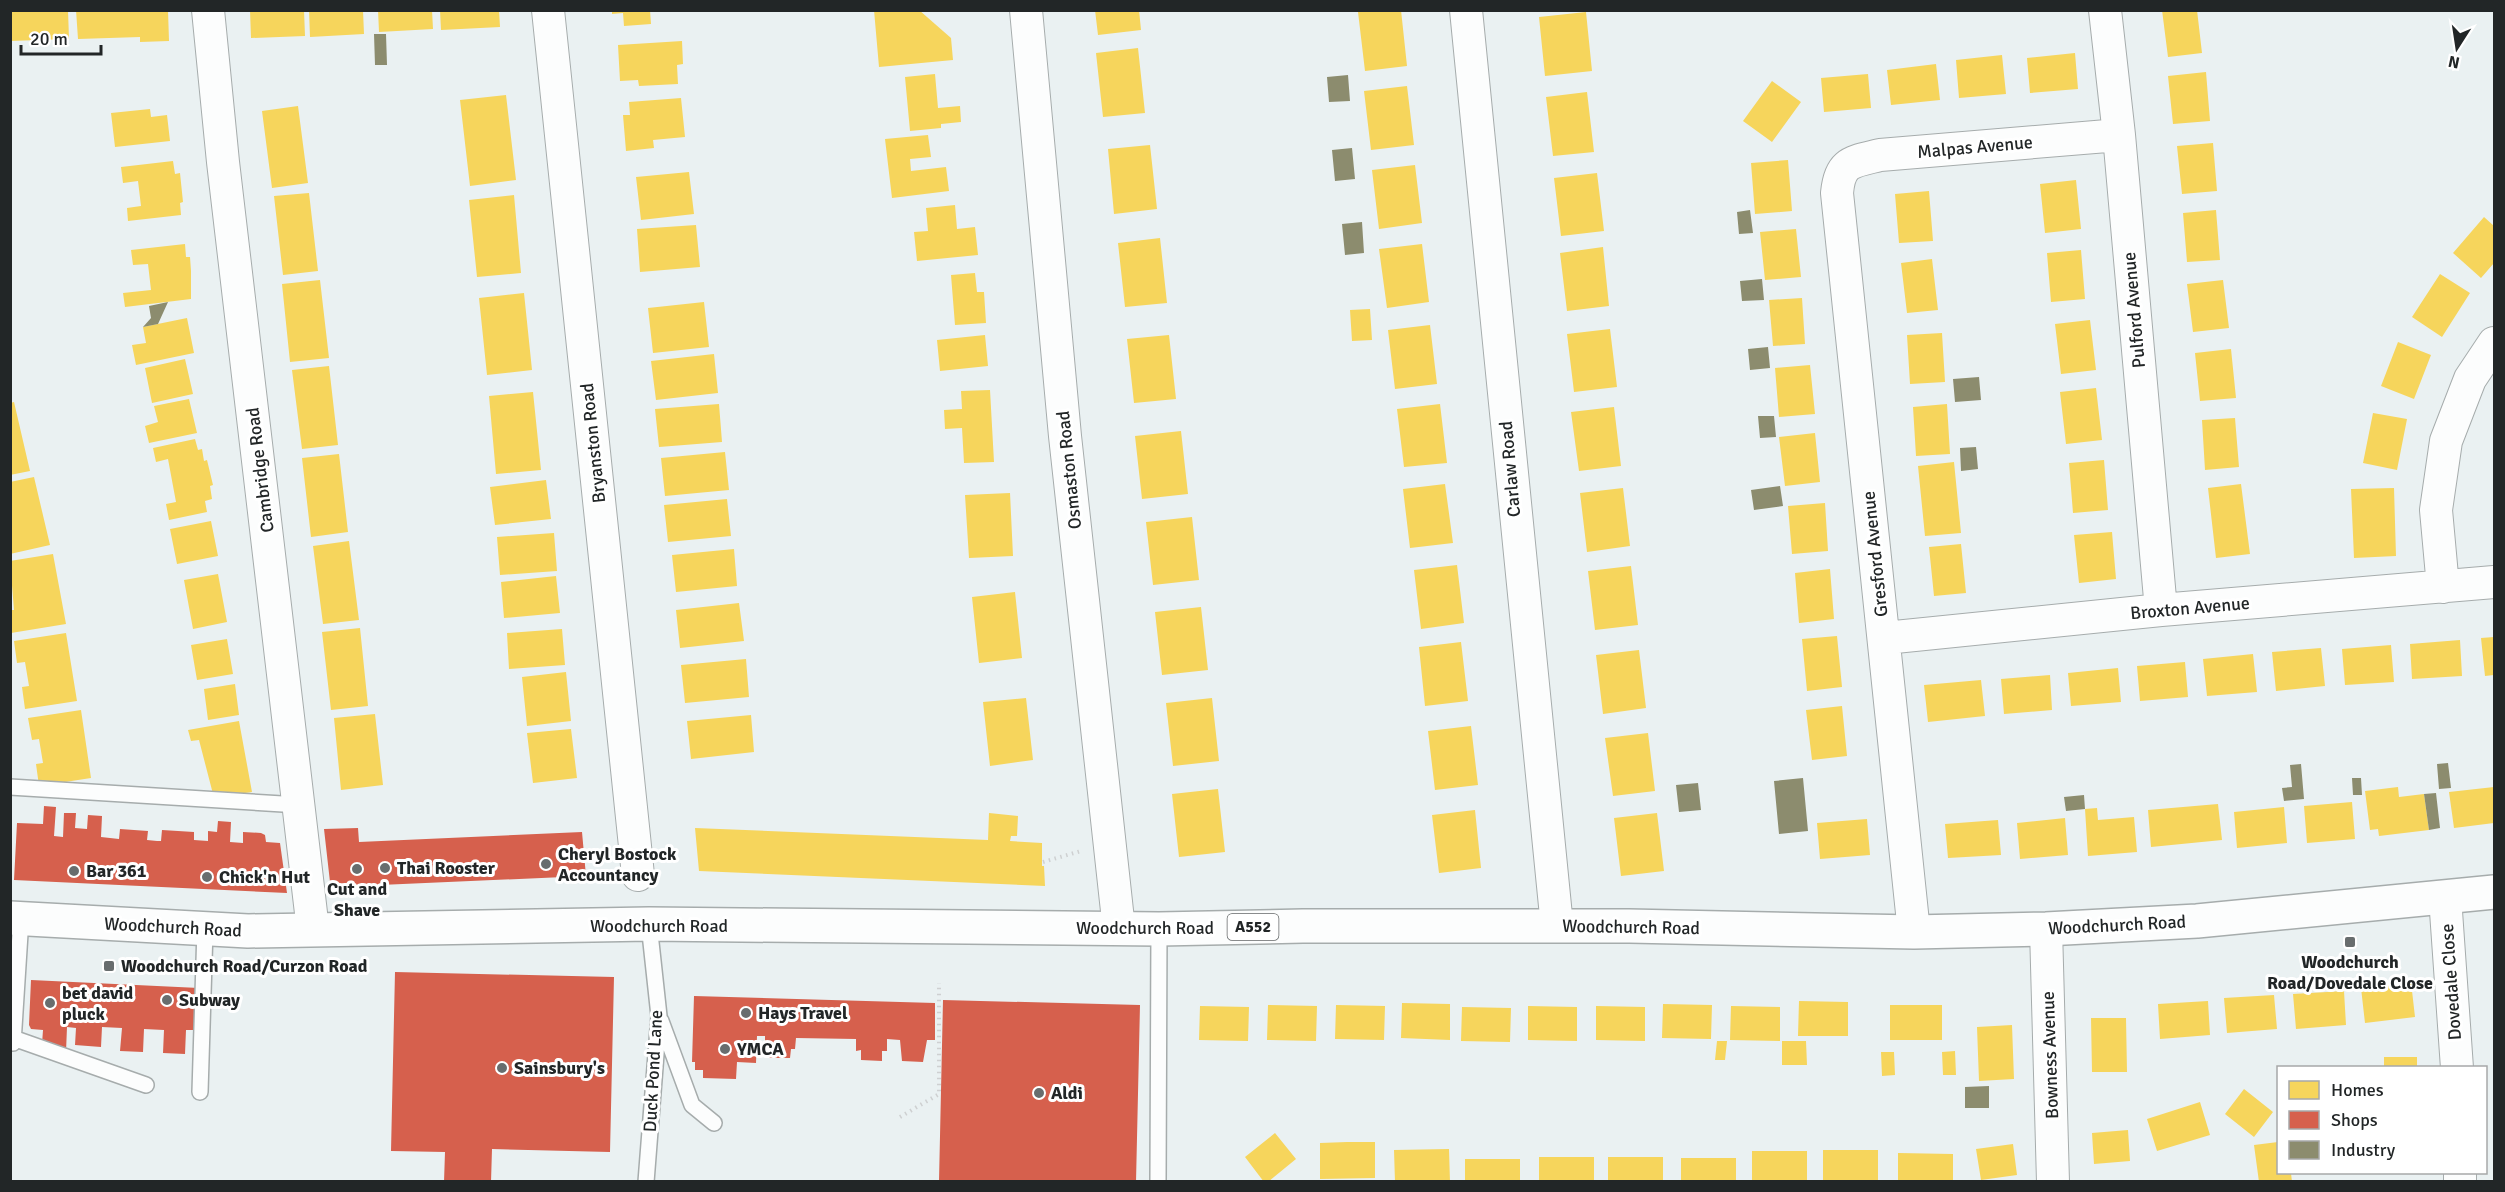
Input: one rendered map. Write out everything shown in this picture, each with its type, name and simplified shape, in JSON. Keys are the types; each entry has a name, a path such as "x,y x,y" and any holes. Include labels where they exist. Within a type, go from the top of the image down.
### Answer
{"highway":[{"name":"Woodchurch Road","path":"16,918 248,931 649,924 1119,929 1557,926 1914,932 2046,929 2197,921 2494,892"}],"street":[{"name":"Cambridge Road","path":"208,10 223,162 313,930"},
{"name":"Bryanston Road","path":"548,10 638,875"},
{"name":"Osmaston Road","path":"1026,10 1065,436 1119,929"},
{"name":"Carlaw Road","path":"1466,10 1557,926"},
{"name":"Pulford Avenue","path":"2105,10 2162,610"},
{"name":"Malpas Avenue","path":"1839,176 1847,164 1880,155 2118,135"},
{"name":"Gresford Avenue","path":"1839,176 1837,192 1851,339 1885,638 1914,932"},
{"path":"2443,586 2436,510 2446,441 2470,379 2494,343"},
{"name":"Broxton Avenue","path":"1885,638 2162,610 2494,582"},
{"name":"Dovedale Close","path":"2445,897 2457,1066"},
{"name":"Bowness Avenue","path":"2046,929 2053,1182"}],"lane":[{"path":"10,787 298,805"},
{"path":"16,918 13,1041 146,1085"},
{"name":"Duck Pond Lane","path":"646,1182 659,1016 649,924"},
{"path":"200,1092 205,928"},
{"path":"1158,1182 1159,929"},
{"path":"659,1016 692,1105 714,1123"}],"path":[{"path":"1043,862 1079,851 1109,849"},
{"path":"900,1118 939,1094 939,983"}],"building: Homes":[{"path":"10,10 68,10 69,39 10,41"},
{"path":"76,10 168,10 169,41 140,42 140,37 78,39"},
{"path":"250,10 304,10 305,36 251,38"},
{"path":"309,10 363,10 364,34 310,37"},
{"path":"378,10 432,10 433,29 379,32"},
{"path":"440,10 499,10 500,27 441,30"},
{"path":"612,10 650,10 651,24 624,26 623,13 612,14"},
{"path":"874,10 919,10 951,38 953,60 879,67"},
{"path":"1095,10 1139,10 1141,30 1098,35"},
{"path":"1401,10 1407,66 1365,71 1358,12"},
{"path":"2162,10 2197,10 2202,53 2168,57"},
{"path":"1586,12 1592,71 1545,76 1539,17"},
{"path":"682,41 683,64 677,65 678,84 639,86 638,80 620,81 618,45"},
{"path":"1138,48 1145,113 1103,117 1096,53"},
{"path":"2075,53 2078,89 2030,93 2027,58"},
{"path":"2002,55 2006,94 1959,98 1956,60"},
{"path":"1936,64 1940,100 1891,105 1887,70"},
{"path":"2206,72 2210,121 2173,124 2168,76"},
{"path":"935,74 938,108 960,106 961,122 941,124 941,128 910,131 905,77"},
{"path":"1868,74 1871,108 1824,112 1821,78"},
{"path":"1772,81 1801,102 1772,142 1743,121"},
{"path":"1407,86 1414,145 1371,150 1364,91"},
{"path":"1587,92 1594,152 1553,156 1546,97"},
{"path":"506,95 516,180 470,186 460,100"},
{"path":"681,98 685,137 653,140 654,148 626,151 623,115 630,115 629,102"},
{"path":"298,106 308,183 272,188 262,111"},
{"path":"150,109 151,117 167,115 170,141 115,147 111,113"},
{"path":"928,135 931,157 910,159 911,171 946,167 949,191 892,198 885,139"},
{"path":"2213,143 2217,191 2182,194 2177,146"},
{"path":"1150,145 1157,209 1114,214 1108,149"},
{"path":"1788,160 1792,211 1755,214 1751,163"},
{"path":"173,161 175,174 180,173 183,202 180,203 181,215 128,221 127,208 141,206 138,181 123,183 121,167"},
{"path":"1415,165 1422,223 1379,229 1372,170"},
{"path":"689,172 694,214 641,220 636,177"},
{"path":"1597,173 1604,231 1561,236 1554,178"},
{"path":"2076,180 2081,229 2045,233 2040,184"},
{"path":"1929,191 1933,241 1899,243 1895,194"},
{"path":"309,193 318,271 283,275 274,196"},
{"path":"514,195 521,273 477,277 469,200"},
{"path":"955,205 957,229 975,227 978,255 917,261 914,232 928,231 926,208"},
{"path":"2216,210 2220,260 2187,262 2183,213"},
{"path":"2484,217 2494,226 2494,263 2481,278 2453,253"},
{"path":"696,225 700,267 640,272 637,229"},
{"path":"1796,229 1801,277 1765,280 1760,232"},
{"path":"1160,238 1167,303 1125,307 1118,243"},
{"path":"185,244 186,257 190,257 191,299 125,307 123,293 151,290 148,264 133,265 131,250"},
{"path":"1422,244 1429,302 1387,308 1379,249"},
{"path":"1603,247 1609,306 1567,311 1560,253"},
{"path":"2081,250 2085,299 2051,302 2047,253"},
{"path":"1932,259 1938,310 1907,313 1901,263"},
{"path":"975,273 977,292 984,292 986,323 955,325 951,275"},
{"path":"2440,274 2470,293 2442,337 2412,317"},
{"path":"320,280 329,358 290,362 282,284"},
{"path":"2223,280 2229,328 2193,332 2187,284"},
{"path":"524,293 532,370 487,375 479,298"},
{"path":"1802,298 1805,344 1773,346 1769,300"},
{"path":"704,302 709,347 653,353 648,308"},
{"path":"1370,309 1372,340 1352,341 1350,310"},
{"path":"187,318 194,353 136,365 132,345 146,343 143,327"},
{"path":"2090,320 2096,370 2061,374 2055,324"},
{"path":"1430,325 1437,384 1395,389 1388,330"},
{"path":"1610,329 1617,387 1574,392 1567,334"},
{"path":"1942,333 1945,382 1910,384 1907,335"},
{"path":"985,335 988,366 940,371 937,340"},
{"path":"1169,335 1176,399 1134,403 1127,339"},
{"path":"2398,342 2431,355 2414,399 2381,386"},
{"path":"2231,349 2236,398 2200,401 2195,353"},
{"path":"714,354 718,393 656,400 651,361"},
{"path":"185,359 193,394 152,403 145,368"},
{"path":"1810,365 1815,414 1779,417 1775,368"},
{"path":"329,366 338,445 302,449 292,370"},
{"path":"2096,388 2102,440 2066,444 2060,392"},
{"path":"990,390 994,462 964,463 962,428 945,429 944,410 962,409 961,391"},
{"path":"533,392 541,470 496,474 489,396"},
{"path":"189,399 197,433 149,443 145,426 158,422 154,406"},
{"path":"14,402 30,471 10,475 10,403"},
{"path":"719,404 722,442 659,447 655,409"},
{"path":"1440,404 1447,463 1404,467 1397,409"},
{"path":"1947,404 1950,454 1916,456 1913,407"},
{"path":"1614,407 1621,466 1579,471 1571,412"},
{"path":"2373,413 2407,419 2397,470 2363,463"},
{"path":"2235,418 2239,467 2205,470 2202,420"},
{"path":"1181,431 1188,494 1142,499 1135,436"},
{"path":"1815,433 1820,482 1785,486 1779,437"},
{"path":"195,439 198,450 202,449 204,461 207,460 213,485 210,486 212,499 205,501 207,512 169,520 166,504 176,502 168,459 156,462 153,448"},
{"path":"725,452 729,490 665,496 661,458"},
{"path":"339,454 348,532 311,537 302,458"},
{"path":"2104,460 2108,510 2073,513 2069,463"},
{"path":"1954,462 1961,533 1925,536 1918,466"},
{"path":"34,477 50,545 10,554 10,482"},
{"path":"546,480 551,519 495,525 490,487"},
{"path":"1445,484 1453,543 1410,548 1403,489"},
{"path":"2241,484 2250,554 2216,558 2208,488"},
{"path":"1623,488 1630,546 1587,552 1580,493"},
{"path":"2394,488 2396,556 2354,558 2351,489"},
{"path":"1010,493 1013,556 969,558 965,495"},
{"path":"727,499 731,536 668,542 664,505"},
{"path":"1825,503 1828,551 1792,554 1788,506"},
{"path":"1192,517 1199,580 1153,585 1146,522"},
{"path":"211,521 218,556 177,564 170,529"},
{"path":"2112,532 2116,579 2079,583 2074,535"},
{"path":"554,533 557,571 500,575 497,537"},
{"path":"349,541 359,620 323,624 313,546"},
{"path":"1961,544 1966,593 1934,596 1929,547"},
{"path":"734,549 737,586 676,592 672,555"},
{"path":"53,554 66,624 11,633 10,610 14,610 10,561"},
{"path":"1457,565 1464,623 1421,629 1414,570"},
{"path":"1631,566 1638,625 1595,630 1588,571"},
{"path":"1830,569 1834,619 1799,623 1795,573"},
{"path":"218,574 227,622 193,629 184,580"},
{"path":"556,576 560,613 504,618 501,582"},
{"path":"1015,592 1022,658 979,663 972,597"},
{"path":"739,603 744,641 680,648 676,610"},
{"path":"1201,607 1208,670 1162,675 1155,612"},
{"path":"360,628 368,706 331,710 322,632"},
{"path":"562,629 565,665 509,669 507,633"},
{"path":"66,633 77,701 25,709 22,687 29,686 25,662 17,663 14,641"},
{"path":"1837,636 1842,687 1807,691 1802,639"},
{"path":"2494,637 2494,675 2485,676 2481,638"},
{"path":"227,639 233,674 197,680 191,645"},
{"path":"2460,640 2462,676 2412,679 2410,644"},
{"path":"1461,642 1468,701 1425,706 1419,647"},
{"path":"2391,645 2394,682 2345,685 2342,649"},
{"path":"2321,648 2325,686 2276,691 2272,652"},
{"path":"1639,650 1646,708 1603,714 1596,655"},
{"path":"2253,654 2257,692 2207,696 2203,659"},
{"path":"746,659 749,697 685,703 681,665"},
{"path":"2185,662 2188,697 2140,701 2137,666"},
{"path":"2118,668 2121,702 2071,706 2068,673"},
{"path":"566,672 571,721 527,726 522,677"},
{"path":"2050,675 2052,710 2004,714 2001,679"},
{"path":"1981,680 1985,716 1928,722 1924,685"},
{"path":"235,684 239,715 208,720 204,689"},
{"path":"1026,698 1033,760 990,766 983,702"},
{"path":"1212,698 1219,761 1173,766 1166,703"},
{"path":"1842,706 1847,756 1812,760 1806,710"},
{"path":"81,710 91,778 39,786 36,764 43,763 39,739 32,740 28,718"},
{"path":"375,714 383,785 341,790 334,718"},
{"path":"751,715 754,752 691,759 687,721"},
{"path":"239,721 252,792 232,795 213,794 199,740 191,741 188,730"},
{"path":"1471,726 1478,785 1435,790 1428,731"},
{"path":"571,729 577,778 533,783 527,733"},
{"path":"1648,733 1655,791 1613,796 1605,738"},
{"path":"2398,787 2399,797 2424,794 2429,830 2379,836 2378,829 2370,830 2365,791"},
{"path":"2494,787 2494,823 2454,828 2449,792"},
{"path":"1218,789 1225,852 1179,857 1172,794"},
{"path":"2352,802 2355,839 2307,843 2304,806"},
{"path":"2218,804 2222,840 2151,847 2148,810"},
{"path":"2284,807 2287,843 2237,848 2234,812"},
{"path":"2097,808 2098,820 2134,817 2137,852 2088,856 2085,809"},
{"path":"1475,810 1481,868 1439,873 1432,815"},
{"path":"989,813 1018,816 1017,836 1011,836 1010,841 1042,843 1045,886 699,871 695,828 988,840"},
{"path":"1657,813 1664,871 1621,876 1614,818"},
{"path":"2065,818 2068,855 2020,859 2017,823"},
{"path":"1867,819 1870,855 1820,859 1817,823"},
{"path":"1998,820 2001,855 1948,858 1945,824"},
{"path":"2411,982 2415,1017 2365,1023 2361,988"},
{"path":"2344,991 2346,1025 2296,1029 2293,994"},
{"path":"2274,995 2277,1029 2227,1033 2224,998"},
{"path":"1799,1001 1848,1002 1848,1036 1798,1036"},
{"path":"2208,1001 2210,1035 2160,1039 2158,1004"},
{"path":"1402,1003 1450,1004 1450,1040 1401,1038"},
{"path":"1663,1004 1712,1005 1711,1039 1662,1038"},
{"path":"1268,1005 1317,1006 1316,1041 1267,1040"},
{"path":"1336,1005 1385,1006 1384,1040 1335,1039"},
{"path":"1890,1005 1942,1005 1942,1040 1890,1040"},
{"path":"1200,1006 1249,1007 1248,1041 1199,1040"},
{"path":"1528,1006 1577,1007 1577,1041 1528,1040"},
{"path":"1596,1006 1645,1007 1645,1041 1596,1040"},
{"path":"1731,1006 1780,1007 1780,1041 1730,1040"},
{"path":"1462,1007 1511,1008 1510,1042 1461,1041"},
{"path":"2091,1018 2126,1018 2127,1072 2092,1072"},
{"path":"2012,1025 2014,1079 1979,1081 1977,1027"},
{"path":"1717,1041 1727,1041 1725,1060 1715,1060"},
{"path":"1782,1041 1806,1041 1807,1065 1782,1065"},
{"path":"1955,1051 1956,1075 1943,1075 1942,1052"},
{"path":"1881,1052 1894,1052 1895,1075 1882,1076"},
{"path":"2384,1057 2417,1057 2417,1066 2384,1066"},
{"path":"2244,1089 2273,1112 2254,1137 2225,1114"},
{"path":"2200,1102 2210,1135 2157,1151 2147,1119"},
{"path":"2128,1130 2130,1161 2094,1164 2092,1133"},
{"path":"1275,1133 1296,1159 1268,1182 1264,1182 1245,1157"},
{"path":"1375,1142 1375,1178 1320,1179 1320,1143"},
{"path":"2277,1142 2277,1174 2291,1174 2292,1182 2259,1182 2254,1145"},
{"path":"2013,1144 2017,1175 1981,1180 1976,1149"},
{"path":"1449,1149 1450,1182 1395,1182 1394,1150"},
{"path":"1823,1150 1878,1150 1878,1182 1823,1182"},
{"path":"1752,1151 1807,1151 1807,1182 1752,1182"},
{"path":"1898,1153 1953,1154 1953,1182 1898,1182"},
{"path":"1539,1157 1594,1157 1594,1182 1539,1182"},
{"path":"1608,1157 1663,1157 1663,1182 1608,1182"},
{"path":"1681,1158 1736,1158 1736,1182 1681,1182"},
{"path":"1465,1159 1520,1159 1520,1182 1465,1182"}],"building: Shops":[{"path":"44,806 56,807 54,836 63,837 64,813 76,813 75,828 87,829 88,815 102,816 101,837 119,839 120,829 148,831 147,840 161,841 162,830 194,832 194,840 208,841 208,831 217,832 218,821 231,822 230,842 243,843 243,832 261,833 265,835 266,842 280,843 287,893 14,880 17,823 43,824"},
{"path":"358,828 359,842 582,832 586,876 335,887 330,882 324,829"},
{"name":"Sainsbury's","path":"395,972 614,977 610,1152 492,1149 491,1182 444,1182 445,1152 391,1151"},
{"path":"31,980 199,988 197,1030 186,1030 185,1054 163,1053 164,1030 144,1029 143,1052 120,1051 122,1028 102,1027 101,1047 75,1045 76,1028 67,1027 66,1052 42,1044 43,1030 31,1029 29,1025"},
{"path":"694,996 935,1003 935,1040 927,1040 923,1062 902,1061 900,1040 887,1039 887,1051 882,1051 882,1061 861,1060 861,1050 856,1051 856,1039 796,1038 795,1049 791,1049 790,1058 769,1058 770,1049 765,1048 765,1036 757,1036 756,1063 737,1062 736,1079 703,1078 703,1070 695,1070 695,1062 692,1062"},
{"name":"Aldi","path":"943,1000 1140,1005 1136,1182 939,1182"}],"building: Industry":[{"path":"374,34 386,34 387,65 375,65"},
{"path":"1348,75 1350,101 1329,102 1327,77"},
{"path":"1352,148 1355,179 1335,181 1332,150"},
{"path":"1750,210 1753,233 1739,234 1737,212"},
{"path":"1362,222 1364,253 1345,255 1342,224"},
{"path":"1762,279 1764,300 1742,301 1740,281"},
{"path":"168,302 158,324 143,327 151,318 149,306"},
{"path":"1768,347 1770,368 1750,370 1748,349"},
{"path":"1979,377 1981,400 1955,402 1953,379"},
{"path":"1758,416 1774,416 1776,437 1760,438"},
{"path":"1976,447 1978,469 1961,471 1960,448"},
{"path":"1780,486 1783,506 1754,510 1751,490"},
{"path":"2448,763 2451,788 2439,789 2437,764"},
{"path":"2301,764 2304,799 2284,801 2282,788 2292,787 2290,765"},
{"path":"1803,778 1808,831 1779,834 1774,781"},
{"path":"2352,778 2361,778 2362,795 2353,795"},
{"path":"1698,783 1701,810 1679,812 1676,785"},
{"path":"2436,793 2440,828 2429,830 2424,794"},
{"path":"2084,795 2085,809 2066,811 2064,797"},
{"path":"1989,1086 1989,1108 1965,1108 1965,1087"}],"place":[{"name":"Cheryl Bostock Accountancy","path":"546,864"},
{"name":"Thai Rooster","path":"385,868"},
{"name":"Cut and Shave","path":"357,869"},
{"name":"Bar 361","path":"74,871"},
{"name":"Chick'n Hut","path":"207,877"},
{"name":"Woodchurch Road/Dovedale Close","path":"2350,942"},
{"name":"Woodchurch Road/Curzon Road","path":"109,966"},
{"name":"Subway","path":"167,1000"},
{"name":"bet david pluck","path":"50,1003"},
{"name":"Hays Travel","path":"746,1013"},
{"name":"YMCA","path":"725,1049"},
{"name":"Sainsbury's","path":"502,1068"},
{"name":"Aldi","path":"1039,1093"}]}
